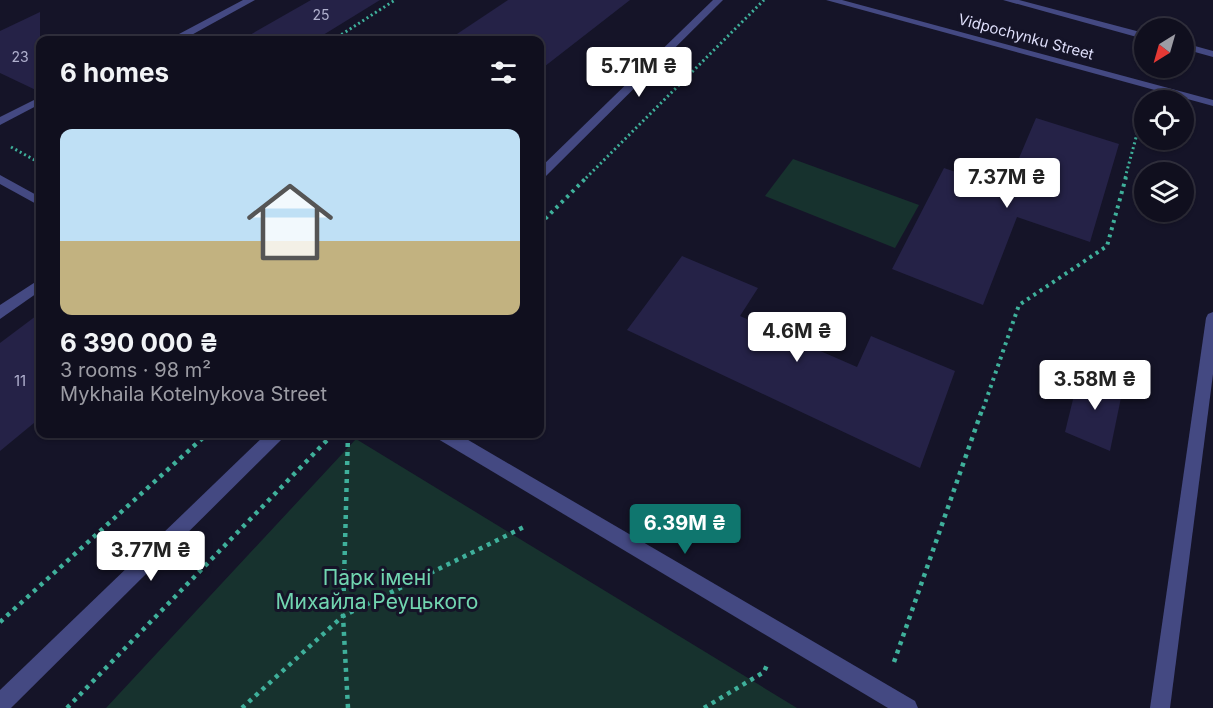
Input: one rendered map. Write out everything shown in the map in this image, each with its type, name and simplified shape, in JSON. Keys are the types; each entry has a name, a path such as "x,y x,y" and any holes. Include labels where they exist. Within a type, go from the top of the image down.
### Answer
{"street":[{"path":"182,36 250,0"},
{"path":"544,171 718,0"},
{"name":"Vidpochynku Street","path":"831,0 1213,103"},
{"path":"1008,0 1134,33"},
{"path":"1053,12 1059,0"},
{"path":"1194,49 1213,54"},
{"path":"0,122 36,102"},
{"path":"0,178 36,200"},
{"path":"0,313 36,287"},
{"path":"1160,708 1213,318"},
{"path":"0,704 272,438"},
{"path":"451,438 908,708"}],"path":[{"path":"339,36 395,0"},
{"path":"544,220 765,0"},
{"path":"883,694 1019,305 1107,246 1134,143"},
{"path":"10,146 36,161"},
{"path":"0,622 203,438"},
{"path":"67,708 329,438"},
{"path":"348,438 343,616 348,708"},
{"path":"242,708 343,616 524,527"},
{"path":"704,708 764,672 782,634"}],"green space":[{"path":"793,159 919,205 895,248 765,196"},
{"name":"Парк імені Михайла Реуцького","path":"356,439 797,708 106,708"}],"building":[{"path":"311,0 380,0 322,36 248,36"},
{"path":"508,0 630,0 544,67 544,36 454,36"},
{"path":"40,12 40,36 36,36 36,90 0,73 0,31"},
{"path":"1036,118 1119,144 1090,242 1017,217 983,305 892,269 944,168 1006,189"},
{"path":"682,256 758,288 740,316 857,367 871,336 955,371 920,468 627,330"},
{"path":"36,316 36,421 0,451 0,343"},
{"path":"1080,371 1123,388 1110,451 1065,432"}]}
